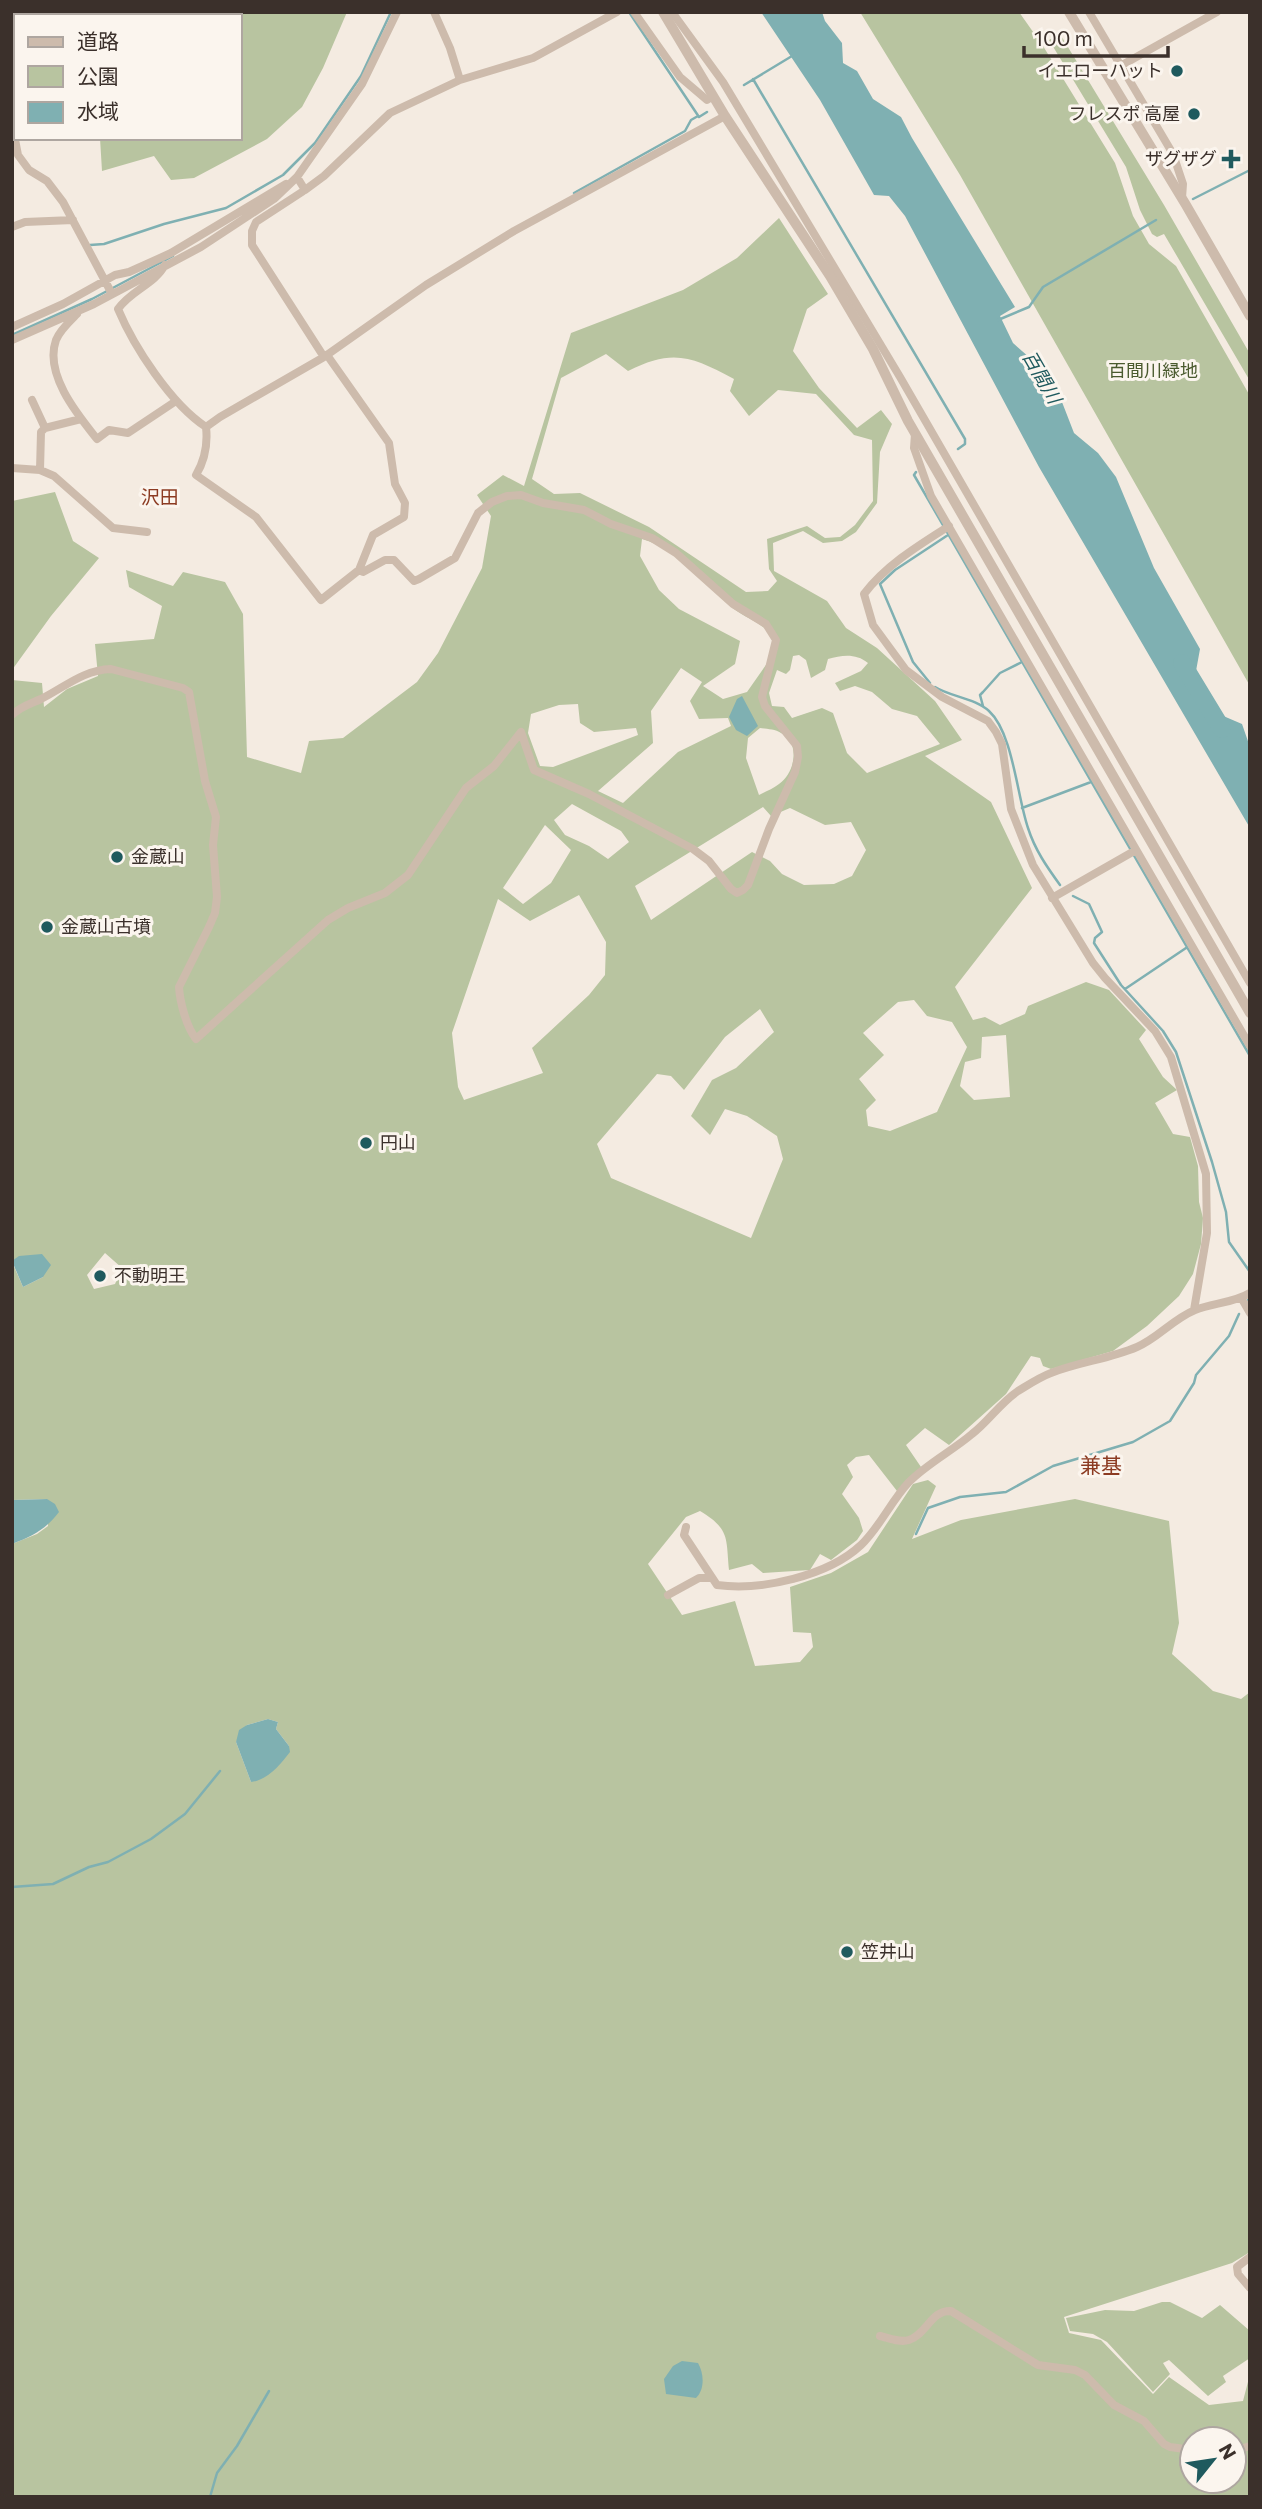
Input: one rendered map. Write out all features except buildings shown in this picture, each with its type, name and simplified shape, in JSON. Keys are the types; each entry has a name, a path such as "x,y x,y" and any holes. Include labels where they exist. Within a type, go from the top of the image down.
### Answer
{"street":[{"path":"12,327 63,304 165,265 201,247 274,199 297,177 362,84 397,12"},
{"path":"434,12 460,80"},
{"path":"165,265 161,273 124,299 117,309 128,334 176,401 206,427 206,449 196,475 256,517 321,600 359,569 373,535 404,517 405,503 394,484 389,443 325,356 252,245 252,231 256,222 324,176 390,113 460,80 533,58 617,12"},
{"path":"634,12 680,77 707,100 713,96"},
{"path":"663,12 725,116 830,276 873,349 915,434 1250,1013"},
{"path":"672,12 723,82 900,377 1250,983"},
{"path":"1069,12 1250,316"},
{"path":"1089,12 1173,154 1183,184 1182,198"},
{"path":"1122,65 1217,12"},
{"path":"206,427 220,416 325,356 426,285 514,231 725,116"},
{"path":"15,140 18,155 29,170 47,181 55,190 109,288"},
{"path":"297,177 305,190"},
{"path":"176,401 128,433 110,430 97,439 81,419 57,377 53,352 57,337 79,311 109,288 297,177"},
{"path":"12,227 25,222 73,220"},
{"path":"12,340 79,311"},
{"path":"32,400 45,428"},
{"path":"40,470 41,432 45,428 81,419"},
{"path":"915,434 914,448 946,528 1133,851 1250,1046"},
{"path":"12,468 40,470 54,475 113,528 146,532"},
{"path":"12,715 22,706 99,669 111,669 183,688 189,692 205,781 216,817 215,913 179,987 183,1009 195,1038 328,920 348,908 385,893 408,875 461,794 494,766 521,732 534,770 589,794 693,849 709,861 731,889 737,893 743,890 752,877 756,860 795,772 798,757 797,746 765,706 762,697 776,640 766,624 733,604 676,552 652,538 611,524 572,506 543,503 521,495 499,499 478,513 455,558 419,579 414,581 394,559 385,560 363,572 359,569"},
{"path":"946,528 879,577 864,594 864,600 873,625 906,670 933,691 988,721 996,732 1002,744 1011,809 1034,865 1052,898 1105,978 1155,1031 1175,1068 1204,1163 1208,1199 1207,1233 1194,1310"},
{"path":"1052,898 1133,851"},
{"path":"686,1527 684,1535 717,1584 742,1586 818,1573 862,1544 908,1483 944,1453 972,1435 996,1408 1019,1391 1050,1373 1106,1359 1139,1346 1194,1310 1246,1296 1250,1313"},
{"path":"668,1595 699,1578 712,1578"},
{"path":"1250,2257 1237,2267 1238,2274 1250,2288"},
{"path":"880,2336 899,2341 909,2340 922,2333 938,2313 951,2311 1038,2365 1075,2370 1084,2375 1114,2405 1144,2421 1164,2444 1178,2448"}],"green space":[{"path":"40,12 347,12 323,68 302,107 267,139 194,178 171,180 154,156 102,171 100,140 242,140 242,14"},
{"name":"百間川緑地","path":"860,12 1019,12 1115,163 1133,216 1149,244 1176,266 1250,396 1250,686 960,175"},
{"path":"1060,34 1164,205 1250,354 1250,381 1164,234 1157,237 1152,234 1140,210 1126,167 1049,40"},
{"path":"779,218 828,294 807,309 793,351 819,388 857,428 881,410 892,424 880,452 877,503 856,532 842,541 823,543 803,531 773,543 774,571 827,601 846,628 877,648 935,701 962,740 925,756 991,802 1032,888 955,987 973,1020 985,1017 1000,1025 1025,1014 1028,1006 1086,982 1109,990 1146,1030 1139,1039 1163,1077 1177,1090 1155,1103 1173,1134 1190,1137 1198,1166 1199,1202 1203,1218 1201,1244 1193,1274 1179,1296 1147,1326 1113,1351 1051,1369 1043,1366 1040,1358 1031,1356 1006,1394 949,1445 925,1428 906,1445 921,1467 897,1491 869,1455 856,1457 847,1465 853,1477 842,1494 859,1518 863,1531 857,1540 831,1560 820,1554 810,1570 763,1573 752,1564 729,1570 725,1535 717,1523 700,1511 686,1517 648,1564 682,1615 735,1601 755,1666 800,1662 813,1647 811,1633 793,1632 790,1587 831,1573 868,1552 913,1484 928,1480 936,1486 912,1539 961,1520 1075,1499 1169,1521 1179,1623 1172,1654 1213,1691 1241,1699 1250,1692 1250,2252 1232,2263 1064,2317 1069,2333 1101,2340 1153,2394 1169,2377 1209,2405 1243,2401 1250,2374 1250,2497 12,2497 12,1544 37,1534 48,1526 47,1499 12,1500 12,1262 23,1287 43,1277 12,1261 12,680 42,683 44,707 67,689 98,676 95,644 154,639 162,606 129,587 126,570 173,586 183,572 225,582 243,614 247,757 301,773 309,741 343,738 417,682 438,653 482,568 491,516 477,495 503,475 524,486 571,333 683,290 737,258","holes":["606,354 628,371 658,359 682,358 706,365 734,379 730,391 749,416 778,390 816,394 854,435 872,440 873,501 855,525 840,537 825,538 807,526 767,539 769,569 777,581 768,591 746,592 649,527 580,493 554,494 532,479 561,378","642,539 680,559 734,609 761,625 770,634 774,639 768,662 747,692 723,699 703,686 735,664 740,641 679,609 659,590 640,556","799,655 806,660 811,678 825,670 828,659 844,656 859,658 868,663 861,671 835,683 840,691 855,686 872,692 892,709 917,716 940,744 867,773 847,753 833,713 822,708 792,718 784,707 772,706 769,693 777,670 786,674 790,670 793,656","681,668 702,682 690,701 699,719 728,718 731,726 678,752 623,803 598,791 653,743 651,711","578,704 580,723 594,732 636,728 638,735 553,767 540,766 528,733 531,714 559,705","760,728 776,731 787,738 794,758 784,779 759,795 746,758 748,738","572,804 621,831 629,842 608,859 565,835 554,820","763,807 771,816 790,808 825,825 851,822 866,850 852,876 834,884 804,885 782,874 770,861 752,852 651,920 635,886","545,825 571,850 551,883 523,904 503,888","579,895 606,942 605,975 589,995 532,1048 543,1073 464,1100 458,1087 452,1033 498,899 530,921","914,1000 927,1016 952,1022 967,1047 937,1112 890,1131 868,1126 866,1110 876,1100 859,1079 884,1055 863,1033 898,1002","760,1009 774,1032 736,1068 712,1080 691,1116 710,1135 725,1109 747,1116 777,1136 783,1159 751,1238 611,1178 597,1144 657,1074 671,1076 684,1090 725,1037","1006,1035 1010,1097 974,1100 960,1086 965,1062 981,1058 982,1037","105,1253 122,1268 115,1284 94,1289 87,1275","268,1719 278,1722 276,1729 289,1746 251,1782 236,1742 247,1725"]},
{"path":"55,492 73,541 99,558 51,616 12,670 12,501"},
{"path":"1170,2302 1202,2318 1220,2305 1250,2331 1250,2358 1223,2376 1226,2382 1208,2396 1169,2360 1163,2363 1170,2374 1153,2392 1107,2342 1093,2334 1070,2331 1066,2318 1105,2310 1134,2311"}],"water":[{"path":"761,12 822,12 825,21 842,43 843,63 857,71 873,99 901,117 1015,307 1000,316 1013,343 1030,358 1038,361 1055,384 1074,433 1098,453 1116,477 1154,568 1200,649 1192,693 1200,706 1242,724 1250,747 1250,828 1039,467 905,216 889,196 874,195 820,100"},
{"path":"742,696 758,726 747,736 736,730 729,717 737,699"},
{"path":"42,1254 51,1265 43,1277 23,1287 12,1261 19,1256"},
{"path":"47,1499 55,1504 59,1512 39,1531 12,1544 12,1500"},
{"path":"268,1719 278,1722 276,1729 289,1746 290,1752 268,1775 251,1782 236,1742 239,1730"},
{"path":"682,2361 698,2363 700,2367 702,2386 696,2398 666,2394 664,2379 673,2366"}],"waterway":[{"path":"90,245 104,244 164,224 226,208 283,175 315,143 361,76 391,12"},
{"path":"629,12 699,117 707,112"},
{"path":"744,85 792,56"},
{"path":"753,79 965,439 965,444 958,449"},
{"path":"574,193 685,131 691,120 698,116"},
{"path":"1193,199 1250,170"},
{"path":"998,320 1029,307 1043,287 1156,220"},
{"path":"12,335 92,299 173,256"},
{"path":"916,472 914,475 1250,1056"},
{"path":"930,683 913,662 880,584 895,570 948,535"},
{"path":"983,706 980,695 1000,673 1022,662"},
{"name":"百間川","path":"1182,663 1222,729"},
{"path":"935,687 983,707 997,721 1009,749 1031,836 1060,885"},
{"path":"1022,808 1091,782"},
{"path":"1073,896 1089,904 1102,932 1095,938 1094,943 1121,985 1163,1031 1176,1052 1226,1212 1229,1242 1250,1272"},
{"path":"1125,989 1186,948"},
{"path":"916,1534 928,1508 960,1497 1006,1492 1053,1466 1133,1442 1170,1421 1194,1383 1196,1375 1229,1336 1239,1314"},
{"path":"12,1887 53,1884 89,1867 108,1862 151,1839 185,1814 220,1771"},
{"path":"210,2497 217,2473 237,2446 269,2391"}],"place":[{"name":"イエローハット","path":"1177,71"},
{"name":"フレスポ 高屋","path":"1194,114"},
{"name":"ザグザグ","path":"1231,159"},
{"name":"金蔵山","path":"117,857"},
{"name":"金蔵山古墳","path":"47,927"},
{"name":"円山","path":"366,1143"},
{"name":"不動明王","path":"100,1276"},
{"name":"笠井山","path":"847,1952"}],"district":[{"name":"沢田","path":"160,497"},
{"name":"兼基","path":"1101,1466"}]}
